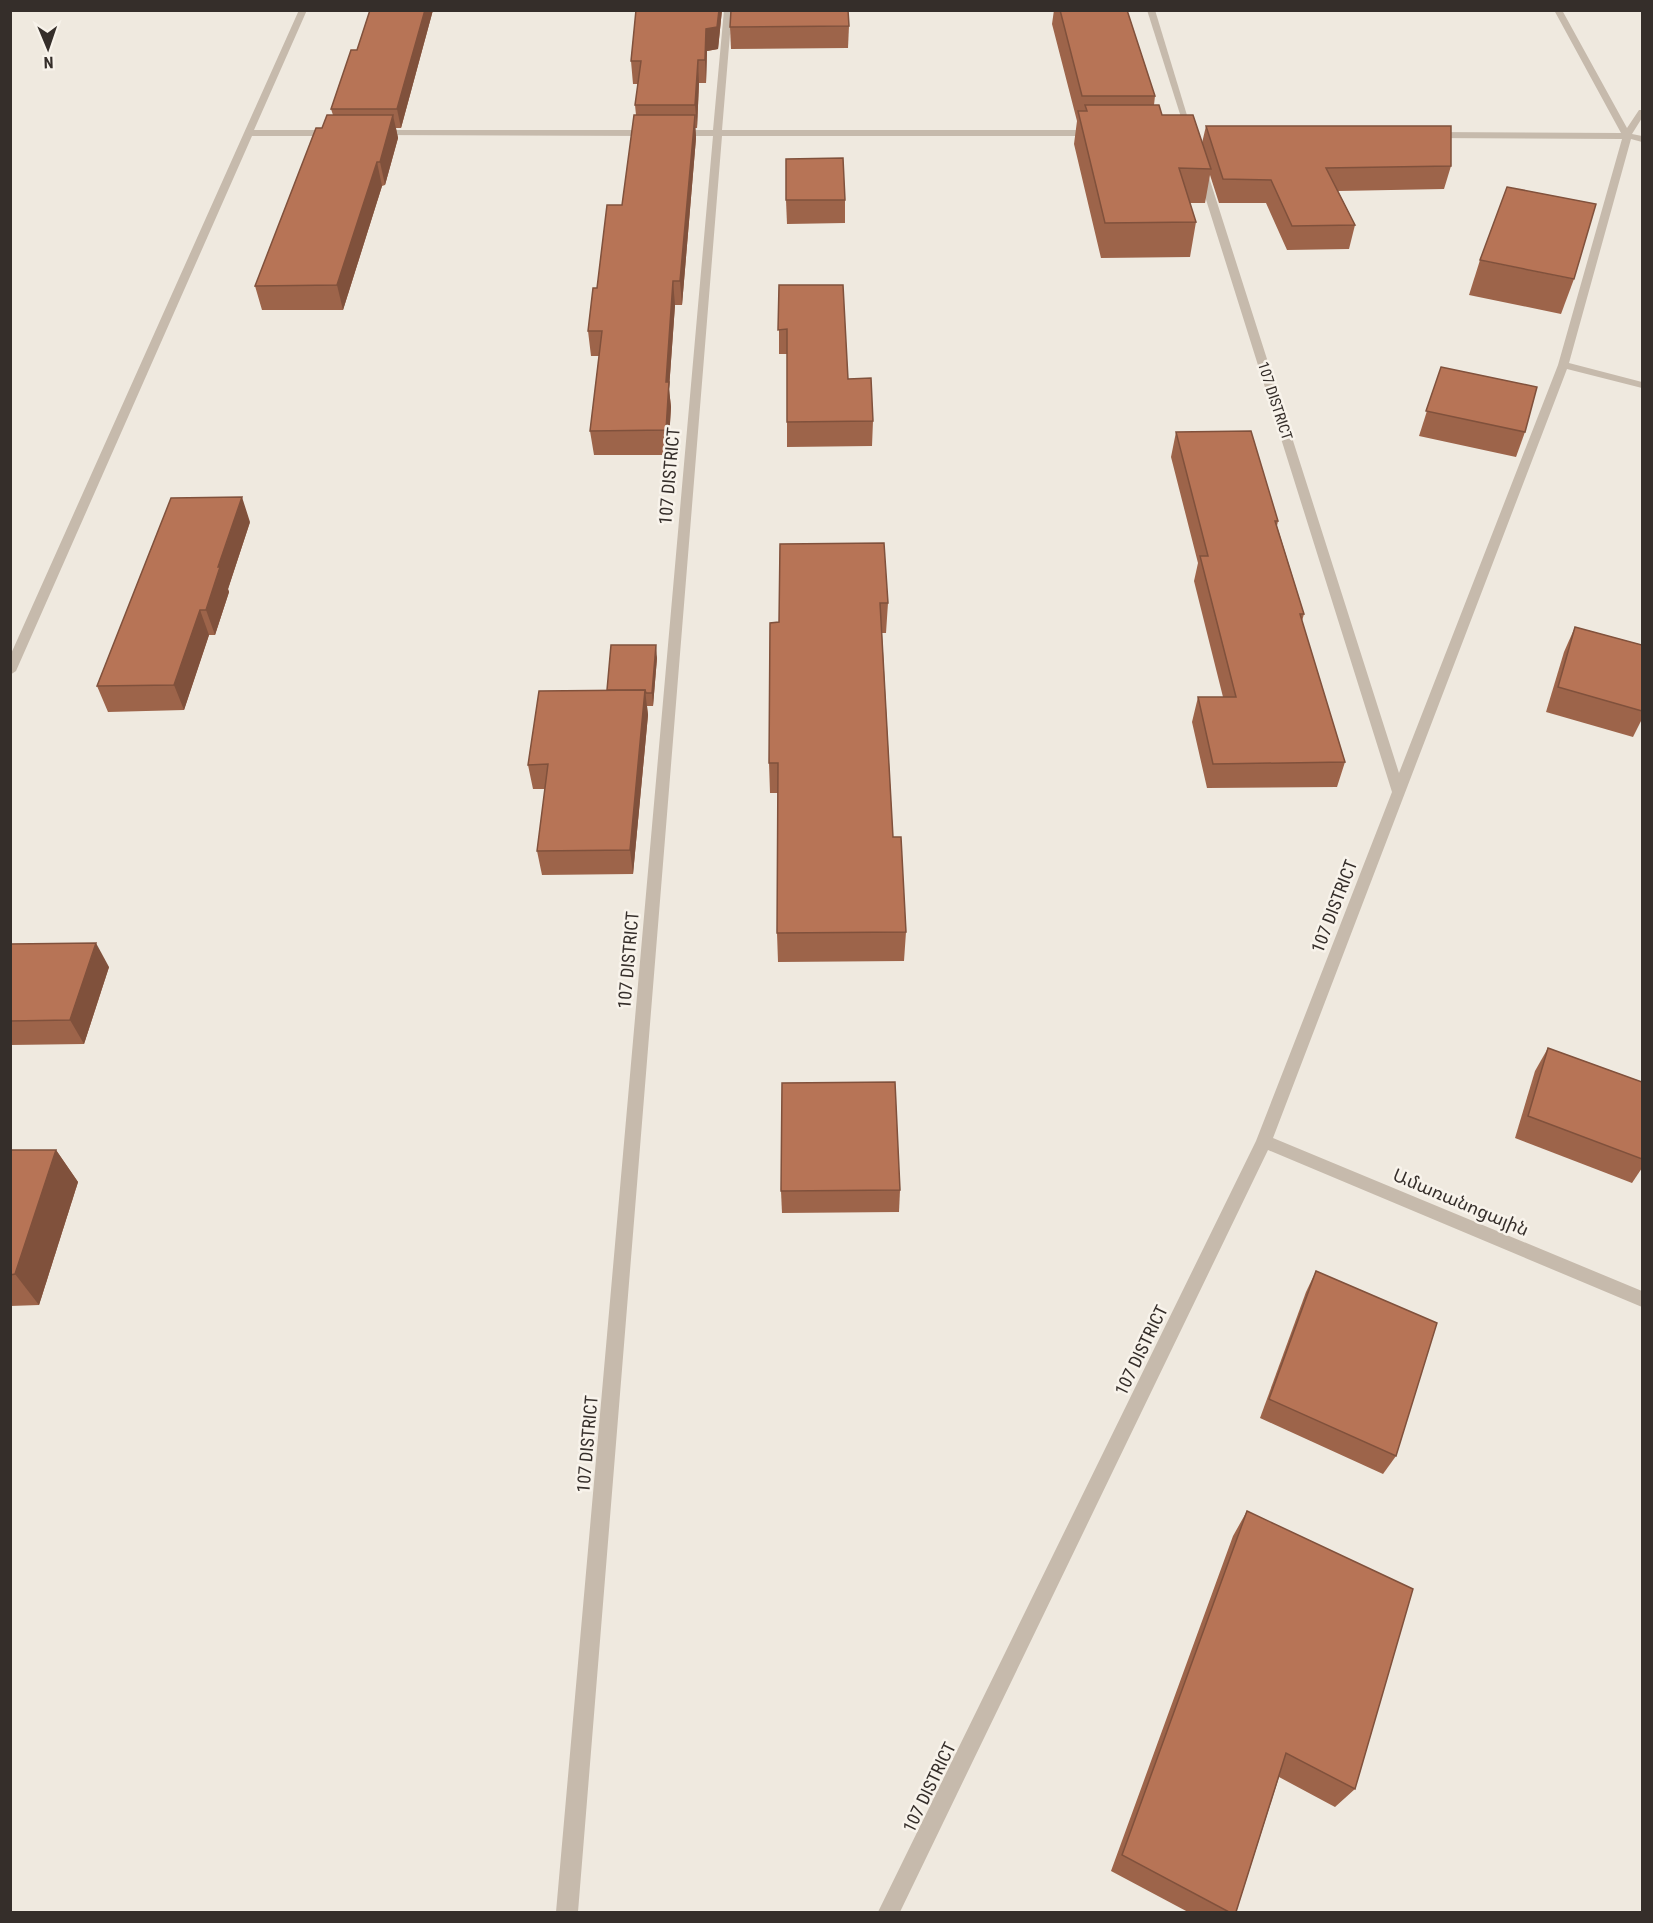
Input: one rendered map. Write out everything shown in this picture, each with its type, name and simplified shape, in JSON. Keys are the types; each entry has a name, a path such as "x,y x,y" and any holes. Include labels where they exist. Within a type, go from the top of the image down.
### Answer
{"street":[{"path":"10,671 303,10"},
{"name":"107 DISTRICT","path":"567,1912 728,10"},
{"name":"107 DISTRICT","path":"1151,10 1398,791"},
{"path":"1558,10 1635,138"},
{"name":"107 DISTRICT","path":"889,1912 1264,1141 1563,365 1642,112"},
{"path":"247,133 341,133"},
{"path":"364,133 659,133"},
{"path":"670,133 1107,133"},
{"path":"1415,135 1635,138"},
{"path":"1563,365 1642,385"},
{"name":"Ամառանոցային","path":"1264,1141 1642,1299"}],"building":[{"path":"370,10 425,10 397,109 331,109 351,50 357,50"},
{"path":"636,10 719,10 717,27 706,29 705,60 698,60 695,105 635,105 641,61 631,61"},
{"path":"731,10 848,10 849,26 730,27"},
{"path":"1060,10 1127,10 1155,96 1082,96"},
{"path":"1085,105 1159,105 1162,115 1193,115 1211,169 1179,168 1196,222 1105,223 1078,111 1087,111"},
{"path":"327,115 393,115 380,162 377,162 337,285 255,286 316,128 322,128"},
{"path":"634,115 695,115 680,281 673,281 666,382 669,382 666,430 590,431 602,331 588,331 593,288 597,288 607,205 622,205"},
{"path":"1206,126 1451,126 1451,166 1326,168 1355,225 1292,226 1271,180 1223,179"},
{"path":"843,158 845,200 786,200 786,159"},
{"path":"1507,187 1596,204 1574,279 1480,260"},
{"path":"779,285 843,285 848,379 871,378 873,421 787,422 787,329 778,330"},
{"path":"1441,367 1537,387 1525,432 1426,411"},
{"path":"1251,431 1278,521 1275,521 1304,614 1300,614 1345,762 1213,764 1198,697 1236,697 1200,556 1208,556 1176,432"},
{"path":"242,497 206,610 200,610 174,685 97,686 171,498"},
{"path":"884,543 888,603 880,603 893,837 901,837 906,932 777,933 778,763 769,763 770,623 779,622 780,544"},
{"path":"1575,627 1642,645 1642,711 1558,687"},
{"path":"611,645 656,645 652,693 646,693 645,690 607,690"},
{"path":"645,690 630,850 537,851 548,764 528,765 539,691"},
{"path":"96,943 70,1020 10,1021 10,944"},
{"path":"1548,1048 1642,1082 1642,1159 1528,1116"},
{"path":"895,1082 900,1190 781,1191 782,1083"},
{"path":"10,1150 56,1150 15,1274 10,1275"},
{"path":"1316,1271 1437,1323 1396,1456 1269,1399"},
{"path":"1247,1511 1413,1589 1355,1789 1286,1753 1236,1912 1229,1912 1122,1855"}]}
